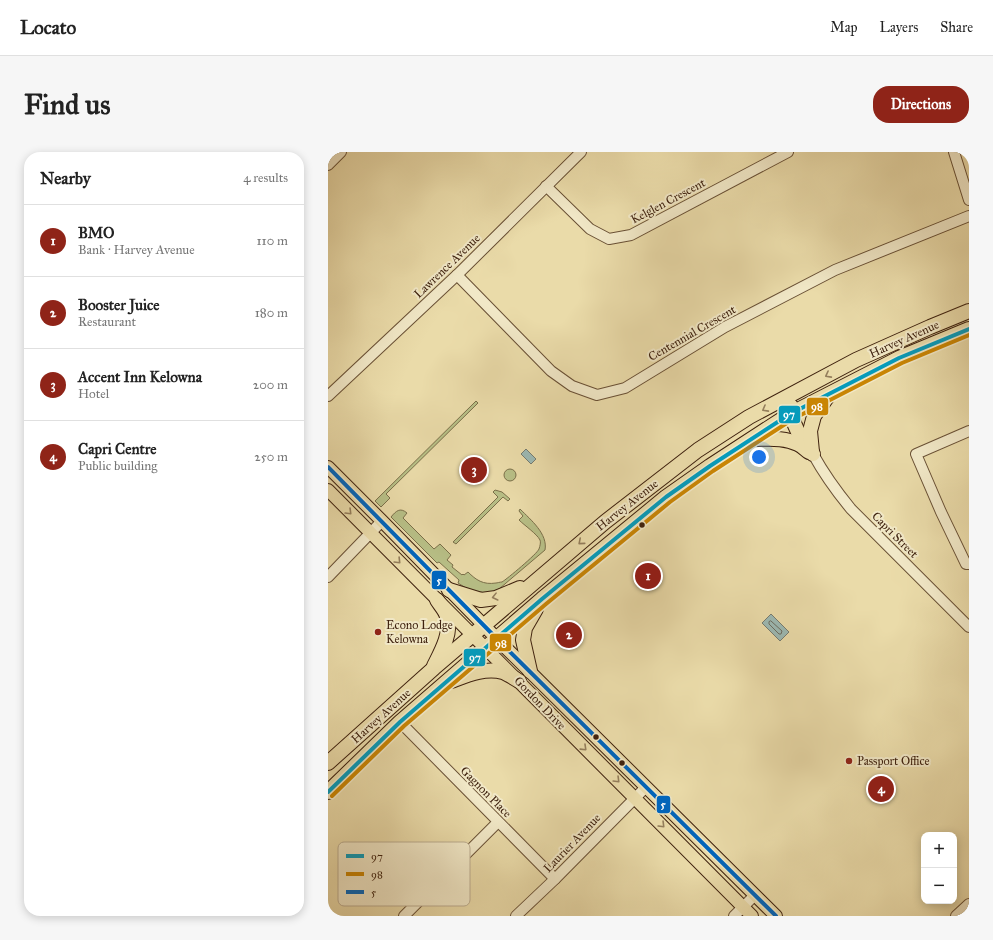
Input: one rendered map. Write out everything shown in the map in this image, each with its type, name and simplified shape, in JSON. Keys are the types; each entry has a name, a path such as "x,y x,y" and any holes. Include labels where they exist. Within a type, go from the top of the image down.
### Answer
{"highway":[{"name":"Harvey Avenue","path":"328,763 434,668 604,522 692,455 749,418 856,360 930,326 969,311"},
{"name":"Harvey Avenue","path":"328,792 400,722 485,647 666,497 710,466 790,414 899,358 969,330"},
{"path":"799,390 791,403 790,414 798,432 813,454"},
{"path":"813,454 810,430 814,416 830,394"},
{"path":"752,439 778,438 798,444 813,454"},
{"path":"449,590 481,600 496,598 532,584"},
{"path":"530,671 523,640 525,628 542,599"},
{"path":"434,668 448,630 447,616 437,600"},
{"path":"445,682 477,672 489,671 504,672 519,681"}],"main road":[{"name":"Gordon Drive","path":"328,467 382,520 496,638 776,916"},
{"name":"Gordon Drive","path":"328,490 752,916"}],"street":[{"path":"328,165 341,152"},
{"name":"Lawrence Avenue","path":"328,396 457,275 580,152"},
{"name":"Kelglen Crescent","path":"546,186 590,229 609,239 631,235 788,152"},
{"path":"954,152 969,200"},
{"name":"Centennial Crescent","path":"457,275 550,371 572,386 597,395 625,388 725,328 835,270 969,216"},
{"path":"969,431 916,454 941,512 966,564 969,564"},
{"name":"Capri Street","path":"813,454 841,497 851,509 969,627"},
{"path":"328,577 382,520"},
{"name":"Gagnon Place","path":"400,722 554,879"},
{"name":"Laurier Avenue","path":"516,916 634,797 646,787"},
{"path":"470,850 498,822"},
{"path":"734,916 755,895"},
{"path":"956,916 969,904"},
{"path":"404,916 414,906"}],"green space":[{"path":"476,401 478,403 386,494 390,498 381,507 375,501"},
{"path":"508,469 512,469 516,475 512,481 508,481 504,477 504,473"},
{"path":"495,490 502,492 510,499 508,501 503,497 456,544 453,542 498,497 493,492"},
{"path":"520,509 538,528 544,538 545,550 499,589 489,593 481,593 466,588 458,583 459,580 439,562 437,563 391,517 398,510 405,511 407,513 403,518 434,549 440,544 451,555 447,560 453,565 452,567 462,575 468,572 480,581 491,583 502,582 505,580 528,561 539,549 540,540 519,520 523,516 519,511"}],"water":[{"path":"526,449 536,459 531,464 521,454"},
{"path":"771,614 789,632 780,641 762,623"}],"transit line":[{"name":"97","path":"328,792 400,722 542,599 666,497 710,466 790,414 899,358 969,329"},
{"name":"98","path":"332,796 404,726 546,604 670,502 713,471 793,419 902,363 969,335"},
{"name":"5","path":"328,467 507,649 776,916"}],"place":[{"name":"Accent Inn Kelowna","path":"474,470"},
{"name":"BMO","path":"648,576"},
{"name":"Econo Lodge Kelowna","path":"378,632"},
{"name":"Booster Juice","path":"569,635"},
{"name":"Passport Office","path":"849,761"},
{"name":"Capri Centre","path":"881,789"}]}
